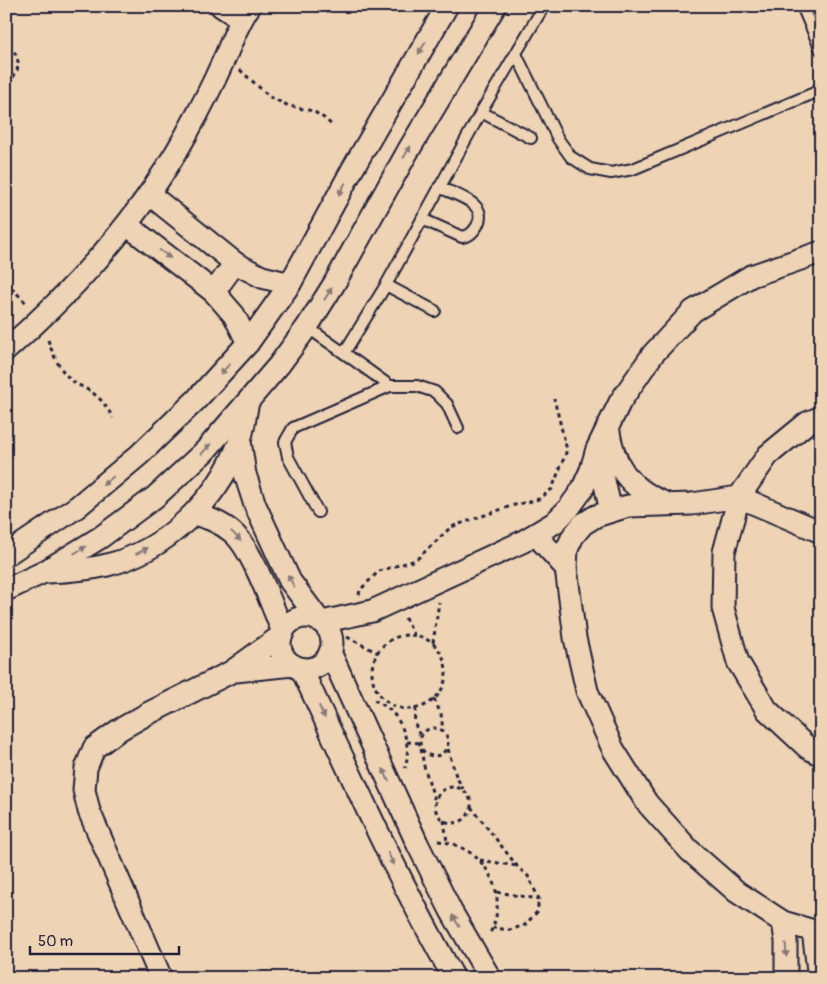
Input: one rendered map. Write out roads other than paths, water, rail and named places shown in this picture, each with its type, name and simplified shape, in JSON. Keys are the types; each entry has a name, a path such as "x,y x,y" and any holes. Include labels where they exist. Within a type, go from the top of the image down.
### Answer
{"street":[{"path":"6,350 41,319 86,274 149,194 178,150 203,104 245,13 221,6"},
{"path":"6,555 77,507 139,455 196,400 248,343 290,284 362,153 447,6"},
{"path":"6,590 44,572 101,537 155,497 204,451 249,401 307,327 334,284 408,151 495,6"},
{"path":"149,194 235,263 262,277 290,284"},
{"path":"126,225 214,292 234,315 248,343"},
{"path":"161,978 89,811 84,790 86,768 94,748 119,730 147,714 231,672 282,633 294,620 302,618 320,621 364,613 536,535 554,523 582,490 591,470 597,449 620,402 653,354 693,311 751,276 821,252"},
{"path":"214,292 235,263"},
{"path":"44,572 77,571 109,564 140,552 161,540 194,514 228,468 240,442 249,401"},
{"path":"821,417 807,423 768,455 740,497 724,552 724,608 738,662 767,710 808,748 821,755"},
{"path":"608,426 610,447 619,467 632,484 650,497 670,504"},
{"path":"240,442 245,474 255,505 290,581 330,634 417,843 451,911 490,978"},
{"path":"597,449 610,511"},
{"path":"819,978 817,932 783,922 737,892 689,850 647,803 612,749 587,691 575,638 566,568 567,549 573,536 583,524 596,516 628,506 692,504 740,497 821,532"},
{"path":"194,514 215,520 233,532 247,549 282,633 280,643 282,652 286,659 297,666 424,926 454,978"},
{"path":"536,535 566,568"},
{"path":"231,672 297,666 315,667 322,663 335,645 364,613"},
{"path":"783,922 786,941 786,978"},
{"path":"468,978 475,952"}],"lane":[{"path":"344,353 386,286 481,112 544,6"},
{"path":"802,6 821,50"},
{"path":"516,54 558,140 571,157 590,168 611,173 633,169 814,93 821,87"},
{"path":"481,112 530,138"},
{"path":"422,218 462,237 471,234 480,221 480,212 475,204 439,187"},
{"path":"386,286 435,311"},
{"path":"307,327 390,386"},
{"path":"318,512 288,457 285,442 293,428 390,386 417,386 435,392 447,404 458,428"}]}
